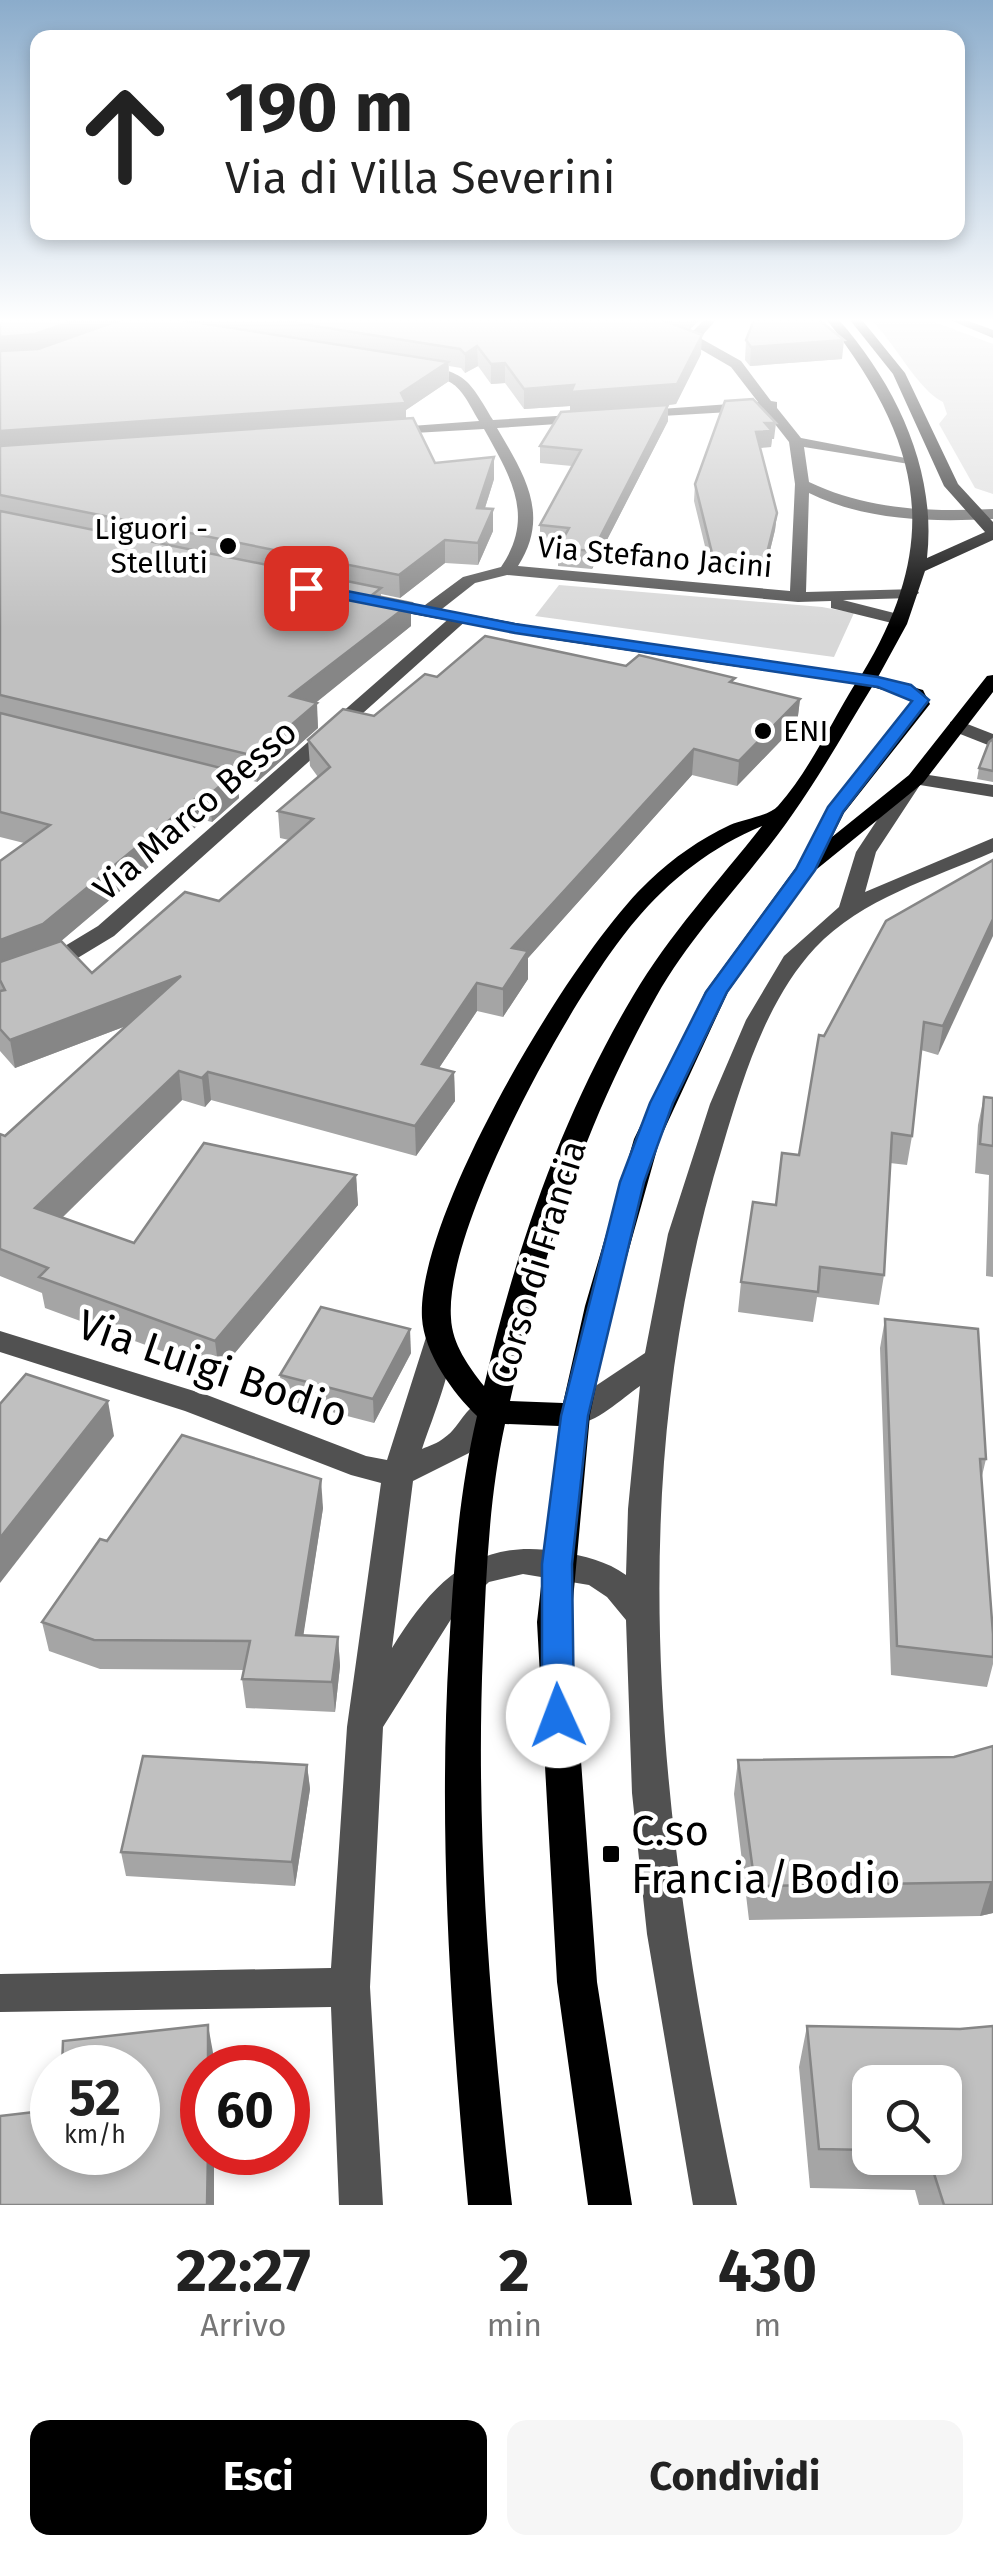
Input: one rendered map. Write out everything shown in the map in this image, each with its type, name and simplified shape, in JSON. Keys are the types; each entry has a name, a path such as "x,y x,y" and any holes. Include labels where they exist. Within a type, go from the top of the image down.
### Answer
{"main road":[{"name":"Corso di Francia","path":"490,2205 477,2097 464,1835 462,1677 468,1578 492,1412 548,1209 608,1062 677,945 782,814 900,620 918,568 920,513 909,460 895,423"},
{"path":"918,568 993,533 985,514 951,486 923,423"},
{"path":"364,600 459,619 867,680 905,688 920,696 921,704 835,811 805,870"},
{"path":"805,870 913,782 993,680"},
{"name":"Corso di Francia","path":"575,1416 492,1412 469,1386 439,1334 441,1280 477,1178 537,1054 580,980 627,915 682,864 722,835 782,814"},
{"name":"Corso di Francia","path":"610,2205 584,2038 568,1884 554,1622 575,1416 627,1198 661,1103 716,992 805,870"}],"street":[{"path":"372,433 519,423"},
{"name":"Via Stefano Jacini","path":"784,423 796,442 802,484 798,596"},
{"path":"427,612 469,580 507,570 524,537 527,501 490,425"},
{"path":"796,442 909,460"},
{"path":"802,484 846,504 920,513 985,514"},
{"path":"951,486 993,500"},
{"name":"Via Stefano Jacini","path":"507,570 798,596 910,593"},
{"name":"Via Stefano Jacini","path":"798,596 900,620"},
{"name":"Via Marco Besso","path":"0,982 58,960 106,932 255,791 459,619"},
{"path":"957,726 993,740"},
{"path":"849,910 866,852 913,782 993,791"},
{"path":"715,2205 677,2010 662,1902 640,1615 644,1489 656,1360 695,1178 742,1052 804,946 849,910 993,844"},
{"name":"Corso di Francia","path":"361,2205 350,1988 365,1726 398,1474 434,1367 439,1334"},
{"name":"Via Luigi Bodio","path":"0,1341 196,1403 362,1467 398,1474"},
{"path":"575,1416 656,1360"},
{"name":"Corso di Francia","path":"398,1474 458,1444 476,1417 492,1412"},
{"path":"468,1578 511,1561 557,1564 604,1576 629,1595 640,1615"},
{"name":"Corso di Francia","path":"365,1726 406,1656 468,1578"},
{"path":"0,1994 350,1988"}],"shaded area":[{"path":"993,423 993,494 975,488 939,424"},
{"path":"559,585 854,613 834,657 535,616"}],"building":[{"path":"0,423 117,423 0,431"},
{"path":"341,423 415,423 435,463 494,457 477,508 493,509 478,543 445,540 399,575 0,495 0,446"},
{"path":"554,423 659,423 593,551 558,548 569,528 540,525 581,450 540,446"},
{"path":"717,423 776,423 765,423 772,431 756,432 777,513 765,561 713,557 695,484"},
{"path":"0,511 381,588 372,595 411,603 290,696 317,703 255,756 0,695"},
{"path":"485,636 626,666 639,655 735,678 730,682 800,699 739,761 694,749 512,948 528,951 503,989 477,983 422,1064 454,1072 415,1126 208,1072 202,1078 179,1071 35,1208 134,1243 204,1143 356,1175 215,1341 39,1277 48,1268 0,1249 0,1134 5,1136 181,976 10,1040 0,1029 0,991 5,990 0,980 0,962 61,941 92,973 185,892 219,901 313,819 278,811 330,767 308,740 343,709 374,716 425,674 437,677"},
{"path":"0,713 237,772 209,795 201,794 43,924 0,940 0,861 50,825 0,812"},
{"path":"993,739 993,771 979,768 989,742"},
{"path":"993,860 993,919 943,1026 924,1022 912,1136 892,1133 884,1275 820,1267 818,1292 741,1282 753,1202 776,1205 782,1153 799,1155 819,1035 824,1036 886,921"},
{"path":"984,1097 993,1098 993,1146 980,1144"},
{"path":"321,1307 410,1329 373,1399 280,1375"},
{"path":"885,1319 978,1329 986,1459 980,1459 993,1657 897,1646"},
{"path":"26,1374 108,1401 0,1538 0,1404"},
{"path":"182,1435 321,1479 296,1635 338,1637 332,1682 242,1679 250,1641 94,1640 42,1622 100,1539 107,1541"},
{"path":"993,1746 993,1882 755,1886 738,1760 954,1757"},
{"path":"143,1756 307,1765 292,1862 121,1852"},
{"path":"208,2025 208,2045 180,2045 180,2175 208,2175 207,2205 0,2205 0,2116 30,2113 30,2175 160,2175 160,2045 63,2045 63,2041"},
{"path":"807,2026 993,2026 993,2205 944,2205 934,2175 962,2175 962,2065 852,2065 852,2150 819,2149"}],"place":[{"name":"Liguori - Stelluti","path":"228,546"},
{"name":"ENI","path":"763,731"},
{"name":"C.so Francia/Bodio","path":"611,1854"}],"route":[{"path":"306,588 515,628 878,682 905,688 921,700 890,746 835,811 805,870 749,941 716,992 680,1060 632,1182 575,1416 557,1564 554,1622 558,1716"}]}
